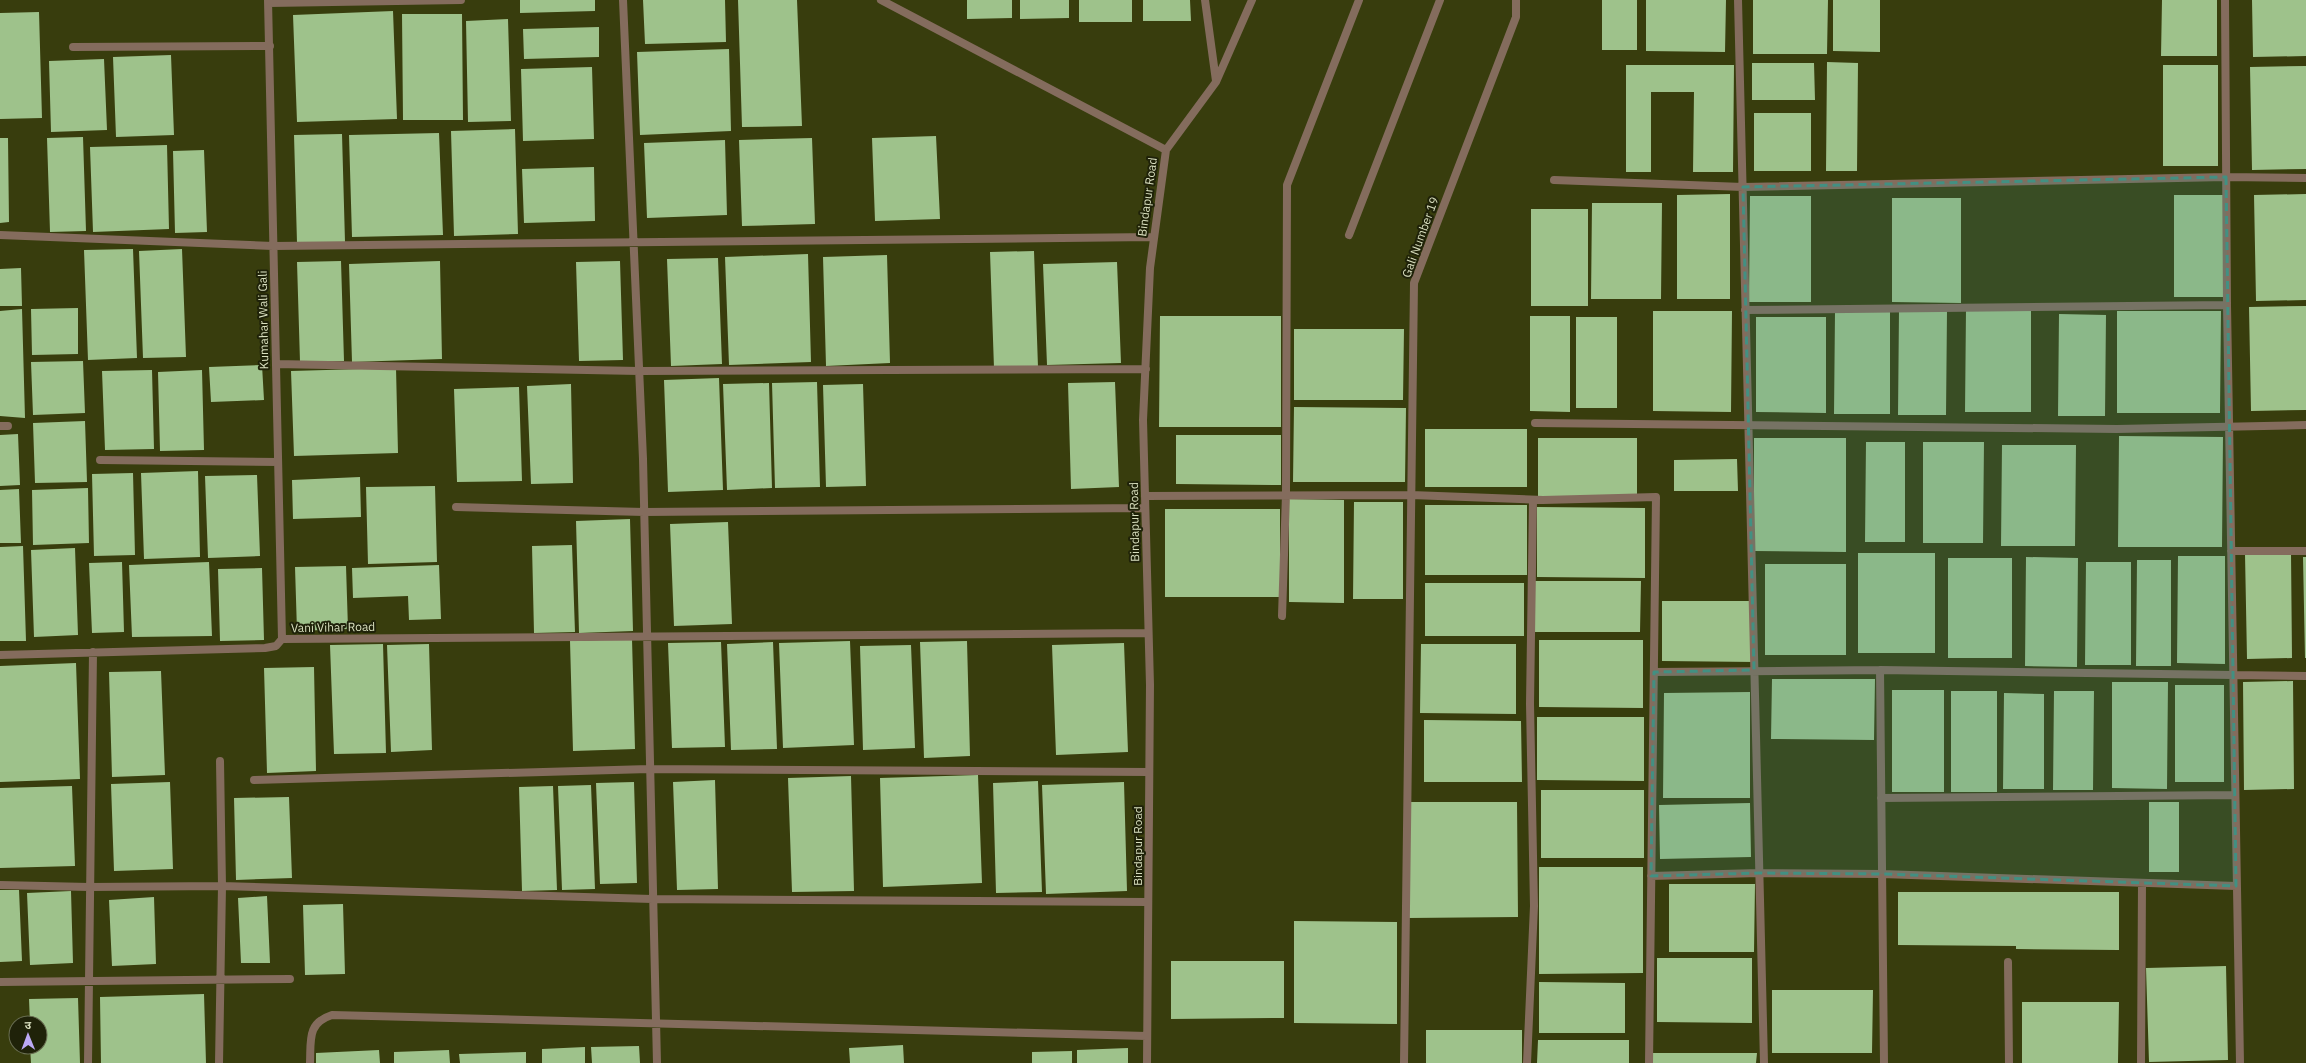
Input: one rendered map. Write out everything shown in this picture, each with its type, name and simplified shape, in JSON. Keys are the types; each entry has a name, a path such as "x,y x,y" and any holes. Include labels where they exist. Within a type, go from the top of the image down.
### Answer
{"street":[{"path":"268,2 461,0"},
{"path":"623,0 644,512 657,1063"},
{"path":"881,0 1166,150"},
{"path":"1205,0 1216,82"},
{"name":"Bindapur Road","path":"1147,1063 1149,772 1148,634 1143,420 1150,268 1153,237 1166,150 1216,82 1252,0"},
{"path":"1282,616 1286,494 1286,185 1359,0"},
{"path":"1350,235 1440,0"},
{"name":"Gali Number 19","path":"1404,1063 1414,283 1516,17 1516,0"},
{"path":"1738,0 1764,1063"},
{"path":"2225,0 2227,305 2240,1063"},
{"name":"Kumahar Wali Gali","path":"268,2 282,639"},
{"path":"73,47 270,46"},
{"path":"1554,180 1742,187 2226,177 2306,178"},
{"path":"0,235 273,246 1153,237"},
{"path":"1745,310 2227,305"},
{"path":"276,364 639,371 1146,370"},
{"path":"1535,423 2118,429 2306,425"},
{"path":"100,460 278,462"},
{"path":"1145,496 1286,494 1411,495 1533,500 1656,497 1649,1063"},
{"path":"1527,1063 1534,906 1530,704 1533,500"},
{"path":"456,507 644,512 1145,508"},
{"path":"2231,551 2306,551"},
{"name":"Vani Vihar Road","path":"0,655 265,648 276,646 282,639 1148,634"},
{"path":"88,1063 93,652"},
{"path":"1880,670 1884,1063"},
{"path":"1654,672 1880,670 2306,676"},
{"path":"219,1063 219,980 222,886 220,761"},
{"path":"254,780 649,768 1149,772"},
{"path":"1882,798 2235,795"},
{"path":"1652,876 1759,872 1882,874 2236,886"},
{"path":"2141,1063 2142,883"},
{"path":"0,885 89,887 222,886 652,899 1148,902"},
{"path":"2008,962 2009,1063"},
{"path":"0,982 290,979"},
{"path":"310,1063 311,1038 314,1026 321,1019 332,1015 1147,1036"}],"highlighted area":[{"path":"2226,177 2236,886 1882,874 1759,873 1651,876 1654,672 1754,670 1743,187"}],"building":[{"path":"520,0 595,0 595,11 520,13"},
{"path":"643,0 725,0 726,42 645,44"},
{"path":"738,0 797,0 802,126 742,127"},
{"path":"967,0 1012,0 1012,18 967,19"},
{"path":"1020,0 1069,0 1069,18 1020,19"},
{"path":"1079,0 1132,0 1132,22 1079,22"},
{"path":"1143,0 1190,0 1191,21 1143,21"},
{"path":"1602,0 1637,0 1637,50 1602,50"},
{"path":"1646,0 1726,0 1725,52 1646,51"},
{"path":"1753,0 1828,0 1827,54 1753,54"},
{"path":"1833,0 1880,0 1880,52 1833,51"},
{"path":"2162,0 2217,0 2217,56 2161,56"},
{"path":"2252,0 2306,0 2306,56 2253,57"},
{"path":"393,11 397,119 297,122 293,15"},
{"path":"39,12 42,118 0,119 0,13"},
{"path":"402,14 462,14 463,120 403,120"},
{"path":"508,19 511,121 468,122 466,21"},
{"path":"599,27 599,57 524,59 523,29"},
{"path":"729,49 731,131 640,135 637,52"},
{"path":"171,55 174,135 116,137 113,57"},
{"path":"104,59 107,130 51,132 49,61"},
{"path":"1827,62 1858,63 1857,171 1826,171"},
{"path":"1752,63 1814,63 1815,100 1752,100"},
{"path":"1626,65 1734,65 1733,172 1693,172 1694,92 1651,92 1651,172 1626,172"},
{"path":"2163,65 2218,65 2218,166 2163,166"},
{"path":"2306,66 2306,169 2252,170 2250,67"},
{"path":"592,67 594,139 523,141 521,69"},
{"path":"1754,113 1811,113 1811,171 1754,171"},
{"path":"515,129 518,234 454,236 451,131"},
{"path":"439,133 443,235 352,237 349,135"},
{"path":"342,134 345,242 297,243 294,135"},
{"path":"936,136 940,219 875,221 872,138"},
{"path":"83,137 86,231 50,232 47,138"},
{"path":"0,138 8,138 9,222 0,223"},
{"path":"812,138 815,224 742,226 739,140"},
{"path":"725,140 727,215 647,218 644,143"},
{"path":"167,145 169,229 93,232 90,147"},
{"path":"204,150 207,232 175,233 173,151"},
{"path":"594,167 595,221 524,223 522,169"},
{"path":"1730,194 1730,299 1677,299 1677,195"},
{"path":"2306,194 2306,300 2256,301 2254,195"},
{"path":"2174,195 2225,195 2225,297 2174,297"},
{"path":"1750,196 1811,196 1811,302 1749,302"},
{"path":"1892,198 1961,198 1961,303 1892,302"},
{"path":"1592,203 1662,203 1661,299 1591,299"},
{"path":"1531,209 1588,209 1588,306 1531,306"},
{"path":"133,249 137,358 88,360 84,250"},
{"path":"182,249 186,357 143,358 139,251"},
{"path":"1034,251 1038,367 994,368 990,252"},
{"path":"808,254 811,362 729,365 725,257"},
{"path":"887,255 890,363 826,366 823,257"},
{"path":"718,258 722,364 671,366 667,259"},
{"path":"341,261 344,361 300,362 297,262"},
{"path":"440,261 442,359 352,362 349,264"},
{"path":"620,261 623,360 579,361 576,262"},
{"path":"1117,262 1121,363 1047,365 1043,264"},
{"path":"21,268 22,306 0,306 0,269"},
{"path":"2306,306 2306,410 2251,411 2249,307"},
{"path":"78,308 78,354 32,355 31,309"},
{"path":"22,309 25,418 0,416 0,311"},
{"path":"1966,309 2031,309 2031,412 1965,412"},
{"path":"1899,310 1947,311 1946,415 1898,415"},
{"path":"1653,311 1732,311 1731,412 1653,411"},
{"path":"1890,311 1890,414 1834,414 1835,312"},
{"path":"2117,311 2221,311 2220,413 2117,413"},
{"path":"2059,314 2106,315 2105,416 2058,416"},
{"path":"1160,316 1281,316 1281,427 1159,427"},
{"path":"1530,316 1570,316 1570,412 1530,411"},
{"path":"1576,317 1617,317 1617,408 1576,408"},
{"path":"1756,317 1826,317 1826,413 1756,412"},
{"path":"1294,329 1404,329 1403,400 1294,400"},
{"path":"83,361 85,413 33,415 31,362"},
{"path":"262,365 264,400 211,402 209,367"},
{"path":"396,368 398,453 294,456 291,371"},
{"path":"152,370 154,449 105,450 102,371"},
{"path":"202,370 204,450 160,451 158,372"},
{"path":"719,378 723,490 668,492 664,380"},
{"path":"817,382 820,487 775,488 772,383"},
{"path":"1115,382 1119,487 1071,489 1068,383"},
{"path":"769,383 772,488 727,490 723,384"},
{"path":"571,384 573,483 531,484 527,386"},
{"path":"863,384 866,486 826,487 823,385"},
{"path":"519,387 522,481 457,482 454,389"},
{"path":"1294,407 1406,408 1405,482 1293,482"},
{"path":"85,421 87,482 35,483 33,423"},
{"path":"1425,429 1527,429 1527,487 1425,487"},
{"path":"18,434 20,485 0,486 0,435"},
{"path":"1176,435 1281,435 1281,485 1176,484"},
{"path":"2119,436 2223,437 2222,547 2118,547"},
{"path":"1538,438 1637,438 1637,496 1538,496"},
{"path":"1754,438 1846,438 1846,552 1754,551"},
{"path":"1866,442 1905,442 1905,542 1865,542"},
{"path":"1923,442 1984,442 1983,543 1923,543"},
{"path":"2002,445 2076,445 2075,546 2001,546"},
{"path":"1737,459 1738,491 1674,491 1674,460"},
{"path":"198,471 200,557 144,559 141,473"},
{"path":"133,473 135,555 94,556 92,474"},
{"path":"257,475 260,556 208,558 205,476"},
{"path":"360,477 361,517 293,519 292,480"},
{"path":"435,486 437,562 368,564 366,487"},
{"path":"88,488 89,543 33,545 32,490"},
{"path":"19,489 21,543 0,543 0,490"},
{"path":"1289,499 1344,500 1344,603 1289,602"},
{"path":"1354,502 1403,502 1403,599 1353,599"},
{"path":"1425,505 1527,505 1527,575 1425,575"},
{"path":"1537,507 1645,508 1645,578 1537,577"},
{"path":"1165,509 1280,509 1280,597 1165,597"},
{"path":"630,519 633,631 579,633 576,521"},
{"path":"728,522 732,624 674,626 670,524"},
{"path":"572,545 575,632 534,633 532,546"},
{"path":"23,546 26,641 0,641 0,547"},
{"path":"75,548 78,635 34,637 31,550"},
{"path":"1858,553 1935,553 1935,653 1858,653"},
{"path":"2291,553 2292,658 2247,659 2245,554"},
{"path":"2178,556 2225,556 2225,664 2177,663"},
{"path":"2026,557 2078,558 2077,667 2025,666"},
{"path":"2303,557 2306,557 2306,658 2305,658"},
{"path":"1948,558 2012,558 2012,658 1948,658"},
{"path":"2137,560 2171,560 2171,666 2136,666"},
{"path":"122,562 124,632 92,633 89,563"},
{"path":"209,562 212,636 132,637 129,565"},
{"path":"2086,562 2131,562 2131,665 2085,665"},
{"path":"1765,564 1846,564 1846,655 1765,655"},
{"path":"439,565 441,619 409,620 408,596 353,598 352,568"},
{"path":"346,566 348,629 297,631 295,567"},
{"path":"262,568 264,640 220,641 218,569"},
{"path":"1535,581 1641,581 1640,632 1535,632"},
{"path":"1425,583 1524,583 1524,636 1425,636"},
{"path":"1662,601 1756,601 1756,662 1662,661"},
{"path":"632,639 635,749 573,751 570,641"},
{"path":"1539,640 1643,640 1643,708 1539,707"},
{"path":"850,641 854,745 783,748 779,643"},
{"path":"967,641 970,756 924,758 920,642"},
{"path":"721,642 725,747 672,748 668,643"},
{"path":"773,642 777,749 731,750 727,644"},
{"path":"1124,643 1128,752 1056,755 1052,645"},
{"path":"383,644 386,753 334,754 330,645"},
{"path":"429,644 432,750 391,752 387,645"},
{"path":"1421,644 1516,644 1516,714 1420,713"},
{"path":"911,645 915,748 863,750 860,646"},
{"path":"76,663 80,779 0,782 0,666"},
{"path":"314,667 316,771 267,773 264,668"},
{"path":"161,671 165,775 112,777 109,672"},
{"path":"1772,679 1875,679 1874,740 1771,739"},
{"path":"2293,681 2294,789 2244,790 2243,682"},
{"path":"2112,682 2168,682 2167,789 2112,788"},
{"path":"2175,685 2224,685 2224,782 2175,782"},
{"path":"1892,690 1944,690 1944,792 1892,792"},
{"path":"1951,691 1997,691 1997,792 1951,792"},
{"path":"2054,691 2094,691 2093,790 2053,790"},
{"path":"1750,692 1750,798 1663,798 1664,693"},
{"path":"2004,693 2044,694 2044,789 2003,789"},
{"path":"1537,717 1644,717 1644,781 1537,780"},
{"path":"1424,720 1521,721 1522,782 1424,782"},
{"path":"978,775 982,883 883,887 880,778"},
{"path":"851,776 854,891 792,892 788,778"},
{"path":"715,780 718,889 677,890 673,782"},
{"path":"1038,781 1042,892 996,893 993,783"},
{"path":"170,782 173,869 114,871 111,784"},
{"path":"634,782 637,883 600,884 596,783"},
{"path":"1124,782 1127,891 1046,894 1042,785"},
{"path":"591,785 595,889 562,890 558,786"},
{"path":"72,786 75,866 0,868 0,788"},
{"path":"553,786 557,890 522,891 519,787"},
{"path":"1541,790 1644,790 1644,858 1541,858"},
{"path":"289,797 292,878 236,880 234,798"},
{"path":"1408,802 1517,802 1518,917 1408,918"},
{"path":"2149,802 2179,802 2179,872 2149,872"},
{"path":"1750,803 1751,857 1660,859 1659,805"},
{"path":"1539,867 1643,867 1643,973 1539,974"},
{"path":"1669,884 1755,884 1754,952 1669,952"},
{"path":"0,890 19,890 22,961 0,962"},
{"path":"71,891 73,963 30,965 27,893"},
{"path":"1898,892 2119,892 2119,950 2016,949 2016,946 1898,945"},
{"path":"267,896 270,963 241,963 238,898"},
{"path":"154,897 156,964 112,966 109,900"},
{"path":"343,904 345,974 305,975 303,905"},
{"path":"1294,921 1397,922 1397,1024 1294,1023"},
{"path":"1657,958 1752,958 1752,1023 1657,1022"},
{"path":"1171,961 1284,961 1284,1018 1171,1019"},
{"path":"2226,966 2228,1060 2149,1062 2146,968"},
{"path":"1539,982 1625,983 1625,1033 1539,1033"},
{"path":"1772,990 1873,990 1872,1053 1772,1053"},
{"path":"204,994 206,1063 101,1063 100,997"},
{"path":"78,998 80,1063 31,1063 30,1055 48,1055 48,1015 30,1015 29,999"},
{"path":"2022,1002 2119,1002 2118,1063 2022,1063"},
{"path":"1426,1030 1522,1030 1522,1063 1426,1063"},
{"path":"1538,1040 1629,1040 1629,1063 1537,1063"},
{"path":"903,1045 904,1063 850,1063 849,1048"},
{"path":"639,1046 640,1063 592,1063 591,1047"},
{"path":"585,1047 585,1063 542,1063 542,1049"},
{"path":"1128,1048 1128,1063 1077,1063 1077,1050"},
{"path":"379,1050 380,1063 316,1063 316,1053"},
{"path":"449,1050 450,1063 394,1063 394,1052"},
{"path":"1072,1051 1072,1063 1032,1063 1032,1052"},
{"path":"526,1052 526,1063 460,1063 459,1054"},
{"path":"1651,1053 1757,1053 1756,1063 1651,1063"}]}
